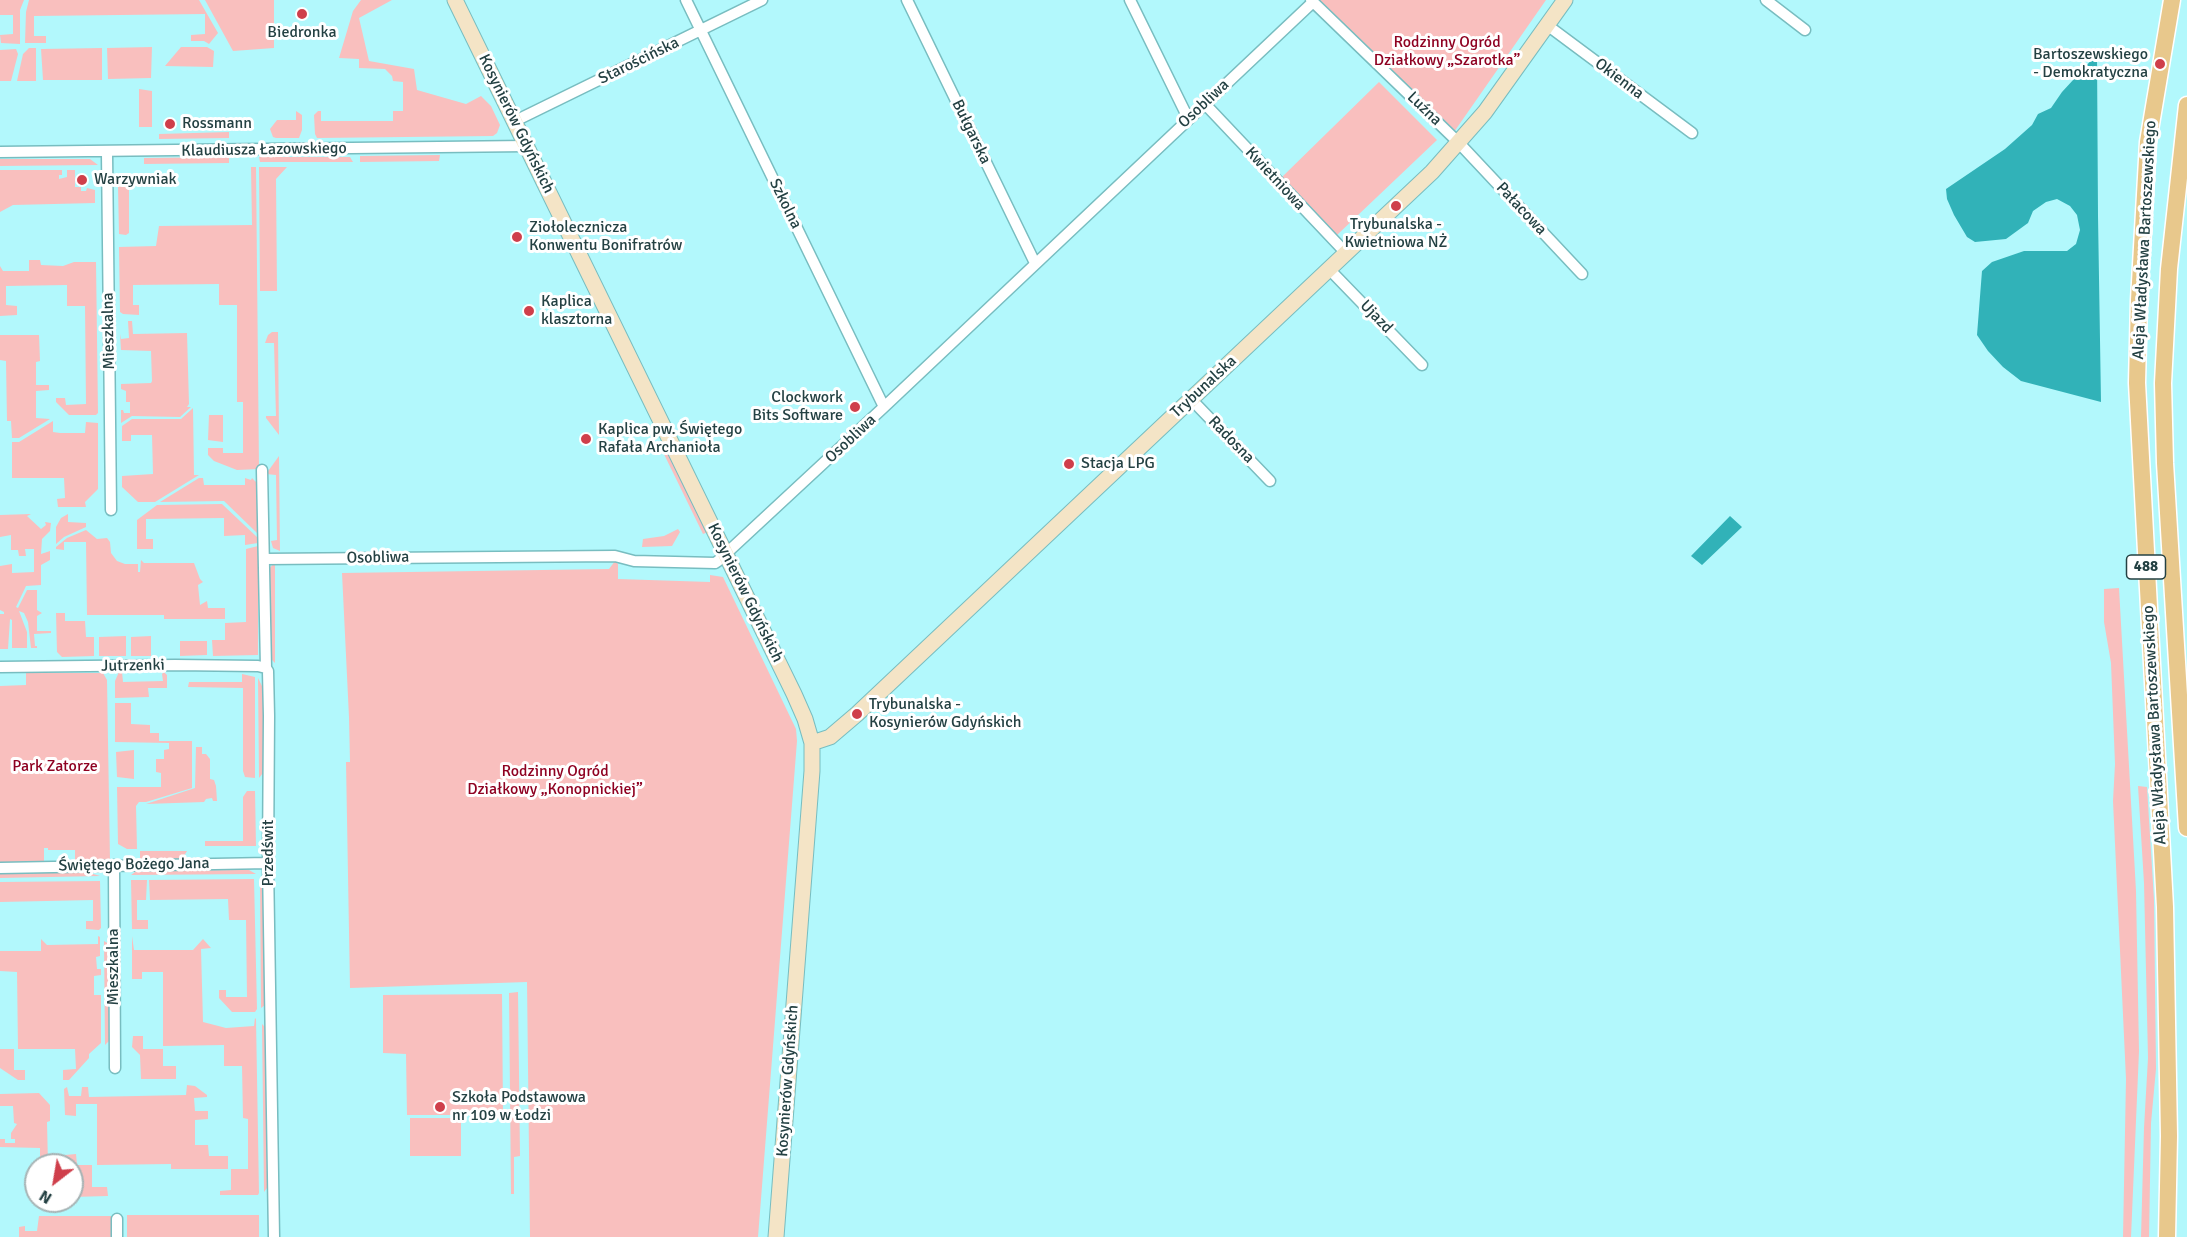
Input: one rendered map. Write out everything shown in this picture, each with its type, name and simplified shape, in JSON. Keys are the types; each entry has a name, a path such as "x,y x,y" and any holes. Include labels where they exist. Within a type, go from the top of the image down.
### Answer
{"main road":[{"name":"Aleja Władysława Bartoszewskiego","path":"2167,1237 2169,1136 2165,908 2138,383 2139,300 2148,142 2172,0"},
{"name":"Aleja Władysława Bartoszewskiego","path":"2187,105 2169,269 2163,383 2165,463 2187,828"}],"street":[{"name":"Kosynierów Gdyńskich","path":"455,0 794,694 812,743 812,771 776,1237"},
{"name":"Szkolna","path":"686,0 884,407"},
{"name":"Starościńska","path":"515,121 762,0"},
{"name":"Bułgarska","path":"907,0 1035,263"},
{"path":"1130,0 1188,118"},
{"name":"Trybunalska","path":"812,743 830,736 857,714 1432,172 1485,112 1565,0"},
{"path":"1766,0 1805,30"},
{"name":"Osobliwa","path":"265,559 615,556 634,561 715,563 727,555 1312,1"},
{"name":"Luźna","path":"1312,1 1460,143"},
{"name":"Okienna","path":"1547,25 1692,133"},
{"name":"Kwietniowa","path":"1205,104 1346,253"},
{"name":"Pałacowa","path":"1460,143 1582,274"},
{"name":"Klaudiusza Łazowskiego","path":"0,152 107,153 527,146"},
{"name":"Mieszkalna","path":"107,153 111,510"},
{"name":"Ujazd","path":"1329,269 1422,365"},
{"name":"Radosna","path":"1191,399 1270,481"},
{"name":"Przedświt","path":"262,470 269,730 268,863 274,1237"},
{"name":"Jutrzenki","path":"0,667 174,665 258,666 266,669"},
{"name":"Świętego Bożego Jana","path":"0,868 268,863"},
{"name":"Mieszkalna","path":"114,865 115,1068"},
{"path":"117,1219 117,1237"}],"green space":[{"path":"0,0 24,0 20,10 20,44 1,43 0,35 13,34 13,15 0,15"},
{"path":"29,0 199,0 218,33 209,44 204,41 191,41 191,35 205,34 205,14 34,16 34,36 46,36 46,43 25,43 26,12"},
{"path":"205,0 274,0 274,48 233,51"},
{"path":"361,0 392,0 359,18 369,61 414,69 417,90 466,104 481,96 491,106 500,125 497,133 493,136 317,138 314,115 318,111 321,111 321,121 393,121 393,111 403,111 403,82 393,81 392,76 385,69 359,68 359,59 339,58 353,11"},
{"name":"Rodzinny Ogród Działkowy „Szarotka”","path":"1319,0 1546,0 1454,132"},
{"path":"152,47 151,78 108,79 107,48"},
{"path":"181,47 207,47 214,51 213,67 165,66"},
{"path":"29,48 36,48 36,81 17,81 23,54"},
{"path":"102,48 102,80 43,80 41,49"},
{"path":"16,49 18,54 11,81 0,81 0,50"},
{"path":"1379,82 1437,140 1337,235 1282,177"},
{"path":"139,89 152,91 152,127 139,127"},
{"path":"296,111 302,115 302,130 299,138 273,137 270,129 277,120 296,120"},
{"path":"229,132 229,138 159,139 159,134"},
{"path":"440,155 439,161 360,162 360,156"},
{"path":"229,157 229,163 144,164 144,158"},
{"path":"259,157 350,157 353,162 260,162"},
{"path":"0,159 90,159 98,165 0,166"},
{"path":"251,167 256,167 259,469 237,470 214,461 208,455 208,448 223,448 223,453 243,453 243,402 237,402 237,305 219,305 219,284 133,285 133,305 139,305 139,315 123,314 120,312 119,247 156,246 159,226 252,225"},
{"path":"259,167 287,167 276,179 277,291 260,291"},
{"path":"0,170 62,170 59,179 67,177 67,170 75,170 75,187 81,187 81,191 86,191 87,188 95,190 95,203 13,205 0,212"},
{"path":"118,186 129,186 129,233 126,235 119,234"},
{"path":"29,260 40,260 41,265 63,266 74,262 96,262 98,413 96,415 69,415 56,402 56,398 65,398 66,405 86,404 85,306 67,306 67,285 6,286 6,305 17,306 17,315 0,316 0,266 3,271 29,271"},
{"path":"128,321 132,321 133,334 187,333 189,404 187,407 191,407 180,417 132,416 121,423 121,410 124,413 130,413 130,402 126,402 126,391 121,389 121,384 151,383 152,381 151,351 121,350 120,334 121,339 129,338"},
{"path":"272,332 278,332 279,435 266,418 266,416 276,416 274,343 265,343"},
{"path":"0,335 39,335 40,361 36,362 36,385 49,385 49,390 36,391 36,418 50,419 19,438 12,438 11,421 7,421 6,361 0,360"},
{"path":"193,408 194,475 199,475 155,502 138,502 122,487 122,476 153,474 152,435 131,435 131,441 122,441 122,426 132,419 181,419"},
{"path":"209,415 223,415 223,442 208,440"},
{"path":"53,421 53,432 60,433 85,433 86,422 98,423 98,489 85,502 86,507 58,507 57,499 65,498 64,478 12,478 12,442 19,442"},
{"path":"665,444 708,532 703,534 660,446"},
{"path":"279,456 280,551 273,548 271,541 277,540 276,475 266,474"},
{"path":"199,478 203,478 204,485 245,485 245,478 251,480 252,478 257,483 258,534 224,501 160,502"},
{"path":"222,504 258,538 258,543 245,545 245,535 224,536 224,518 146,519 146,539 153,539 153,549 137,549 137,520 157,505"},
{"path":"31,514 27,516 41,529 46,525 45,522 51,523 50,531 42,539 41,554 50,551 50,560 41,565 41,585 26,586 16,607 18,608 27,590 37,590 37,610 42,613 37,616 37,631 51,631 51,633 34,634 37,648 31,648 28,622 24,613 19,611 27,632 27,648 12,648 12,620 10,619 8,649 0,649 0,614 4,612 0,610 0,566 12,564 12,573 34,572 34,549 25,549 26,556 19,556 18,550 11,550 11,535 0,537 0,515"},
{"path":"68,514 68,522 86,523 86,527 64,537 56,544 56,527 61,518"},
{"path":"678,529 680,532 672,546 642,547 643,539 664,536"},
{"path":"86,530 97,539 107,538 110,542 111,553 117,561 125,564 138,564 138,572 140,572 141,560 144,563 194,563 203,582 198,585 200,605 207,601 208,608 225,608 225,619 164,619 164,615 87,615 86,542 64,542 64,550 56,549 67,538"},
{"path":"258,546 258,655 213,656 212,640 225,640 225,623 246,622 246,549"},
{"name":"Rodzinny Ogród Działkowy „Konopnickiej”","path":"615,561 618,564 618,579 710,582 710,575 723,577 796,729 797,741 758,1237 530,1237 527,982 350,988 346,762 350,762 342,573 609,569"},
{"path":"275,562 275,663 269,660 268,570"},
{"path":"2119,588 2136,891 2139,1051 2131,1237 2123,1237 2126,1079 2113,801 2115,764 2111,663 2104,622 2104,589"},
{"path":"56,613 65,613 65,621 85,621 86,637 94,637 94,656 62,657 57,652"},
{"path":"126,636 126,656 99,656 99,637"},
{"path":"151,636 151,656 131,656 131,637"},
{"path":"180,641 207,641 207,655 180,656"},
{"path":"119,672 122,672 123,682 163,681 164,672 167,675 167,688 148,688 149,697 115,698 115,681"},
{"name":"Park Zatorze","path":"26,673 103,673 107,680 110,861 75,862 75,850 44,848 44,862 0,863 0,686 26,685"},
{"path":"242,674 255,677 255,778 245,777 243,771 243,688 188,687 189,682 242,682"},
{"path":"258,678 263,688 263,773 259,778"},
{"path":"115,703 131,703 131,724 150,725 150,733 159,733 159,741 192,741 192,788 139,802 136,806 137,849 127,849 118,844 117,787 161,787 161,773 156,772 156,759 164,759 164,750 169,749 169,743 115,742"},
{"path":"196,747 202,747 202,754 206,754 210,759 210,779 214,780 216,786 217,801 213,801 212,798 204,802 146,804 195,788"},
{"path":"134,750 134,779 117,777 116,752"},
{"path":"2138,786 2147,787 2154,900 2156,1069 2151,1123 2149,1237 2141,1237 2148,1058 2144,883"},
{"path":"247,791 255,791 256,846 205,846 205,841 243,841 243,797"},
{"path":"140,851 187,851 181,861 140,861"},
{"path":"249,870 256,874 131,875 135,872 149,871"},
{"path":"87,872 100,876 0,878 0,874"},
{"path":"260,878 264,884 265,986 265,1005 261,1008"},
{"path":"254,879 257,1009 255,1012 232,1012 219,998 219,990 226,990 226,997 247,997 246,920 229,920 228,899 150,900 149,880"},
{"path":"131,880 147,880 146,900 137,900 137,920 148,920 148,929 132,929"},
{"path":"100,881 101,928 99,930 86,929 86,921 93,921 93,900 0,902 0,882"},
{"path":"98,936 100,937 100,956 96,957 97,969 101,969 101,975 94,976 94,995 101,995 101,1043 89,1054 89,1058 69,1080 63,1080 63,1070 76,1069 75,1049 18,1049 17,972 0,971 0,951 41,951 41,939 47,945 98,944"},
{"path":"132,936 134,950 193,950 203,939 211,948 201,949 203,1022 226,1028 254,1026 256,1019 258,1195 220,1195 220,1191 231,1190 231,1169 248,1169 248,1119 243,1118 242,1066 224,1066 224,1045 163,1046 163,972 142,972 142,979 132,979"},
{"path":"104,941 109,944 109,1041 105,1045"},
{"path":"518,992 520,1156 514,1157 514,1194 511,1194 509,993"},
{"path":"502,994 503,1115 407,1115 406,1054 383,1053 383,995"},
{"path":"262,1024 266,1028 267,1188 264,1192"},
{"path":"133,1036 143,1036 143,1049 163,1049 163,1066 176,1066 176,1079 141,1079 140,1055 132,1047"},
{"path":"0,1049 14,1049 14,1070 25,1070 25,1080 18,1080 0,1068"},
{"path":"187,1085 195,1086 207,1095 207,1097 194,1098 195,1111 208,1111 208,1119 195,1120 195,1145 208,1145 209,1156 228,1156 228,1169 171,1169 171,1164 97,1165 97,1104 76,1104 76,1116 65,1115 64,1089 67,1087 69,1096 81,1096 82,1087 88,1087 89,1097 186,1095"},
{"path":"39,1093 50,1105 50,1121 47,1122 48,1153 40,1153 40,1148 0,1147 0,1139 5,1139 5,1143 15,1143 15,1139 11,1139 11,1133 17,1124 14,1123 13,1106 0,1106 0,1094"},
{"path":"410,1118 461,1118 461,1156 410,1156"},
{"path":"84,1165 92,1165 92,1187 107,1187 108,1196 84,1197"},
{"path":"127,1215 259,1215 259,1237 127,1237"},
{"path":"39,1216 111,1216 111,1237 19,1237 19,1227 25,1226 25,1231 37,1231"}],"water":[{"path":"2097,54 2101,402 2021,381 2003,367 1977,335 1982,271 1992,262 2024,251 2067,251 2076,244 2080,230 2077,215 2070,206 2057,199 2046,202 2033,211 2028,223 2006,239 1975,242 1967,237 1954,215 1947,199 1946,189 2005,149 2032,125 2038,114 2051,108 2062,92"},
{"path":"1730,516 1742,527 1702,565 1691,556"}],"place":[{"name":"Biedronka","path":"302,14"},
{"name":"Bartoszewskiego - Demokratyczna","path":"2160,64"},
{"name":"Rossmann","path":"170,124"},
{"name":"Warzywniak","path":"82,180"},
{"name":"Trybunalska - Kwietniowa NŻ","path":"1396,206"},
{"name":"Ziołolecznicza Konwentu Bonifratrów","path":"517,237"},
{"name":"Kaplica klasztorna","path":"529,311"},
{"name":"Clockwork Bits Software","path":"855,407"},
{"name":"Kaplica pw. Świętego Rafała Archanioła","path":"586,439"},
{"name":"Stacja LPG","path":"1069,464"},
{"name":"Trybunalska - Kosynierów Gdyńskich","path":"857,714"},
{"name":"Szkoła Podstawowa nr 109 w Łodzi","path":"440,1107"}]}
